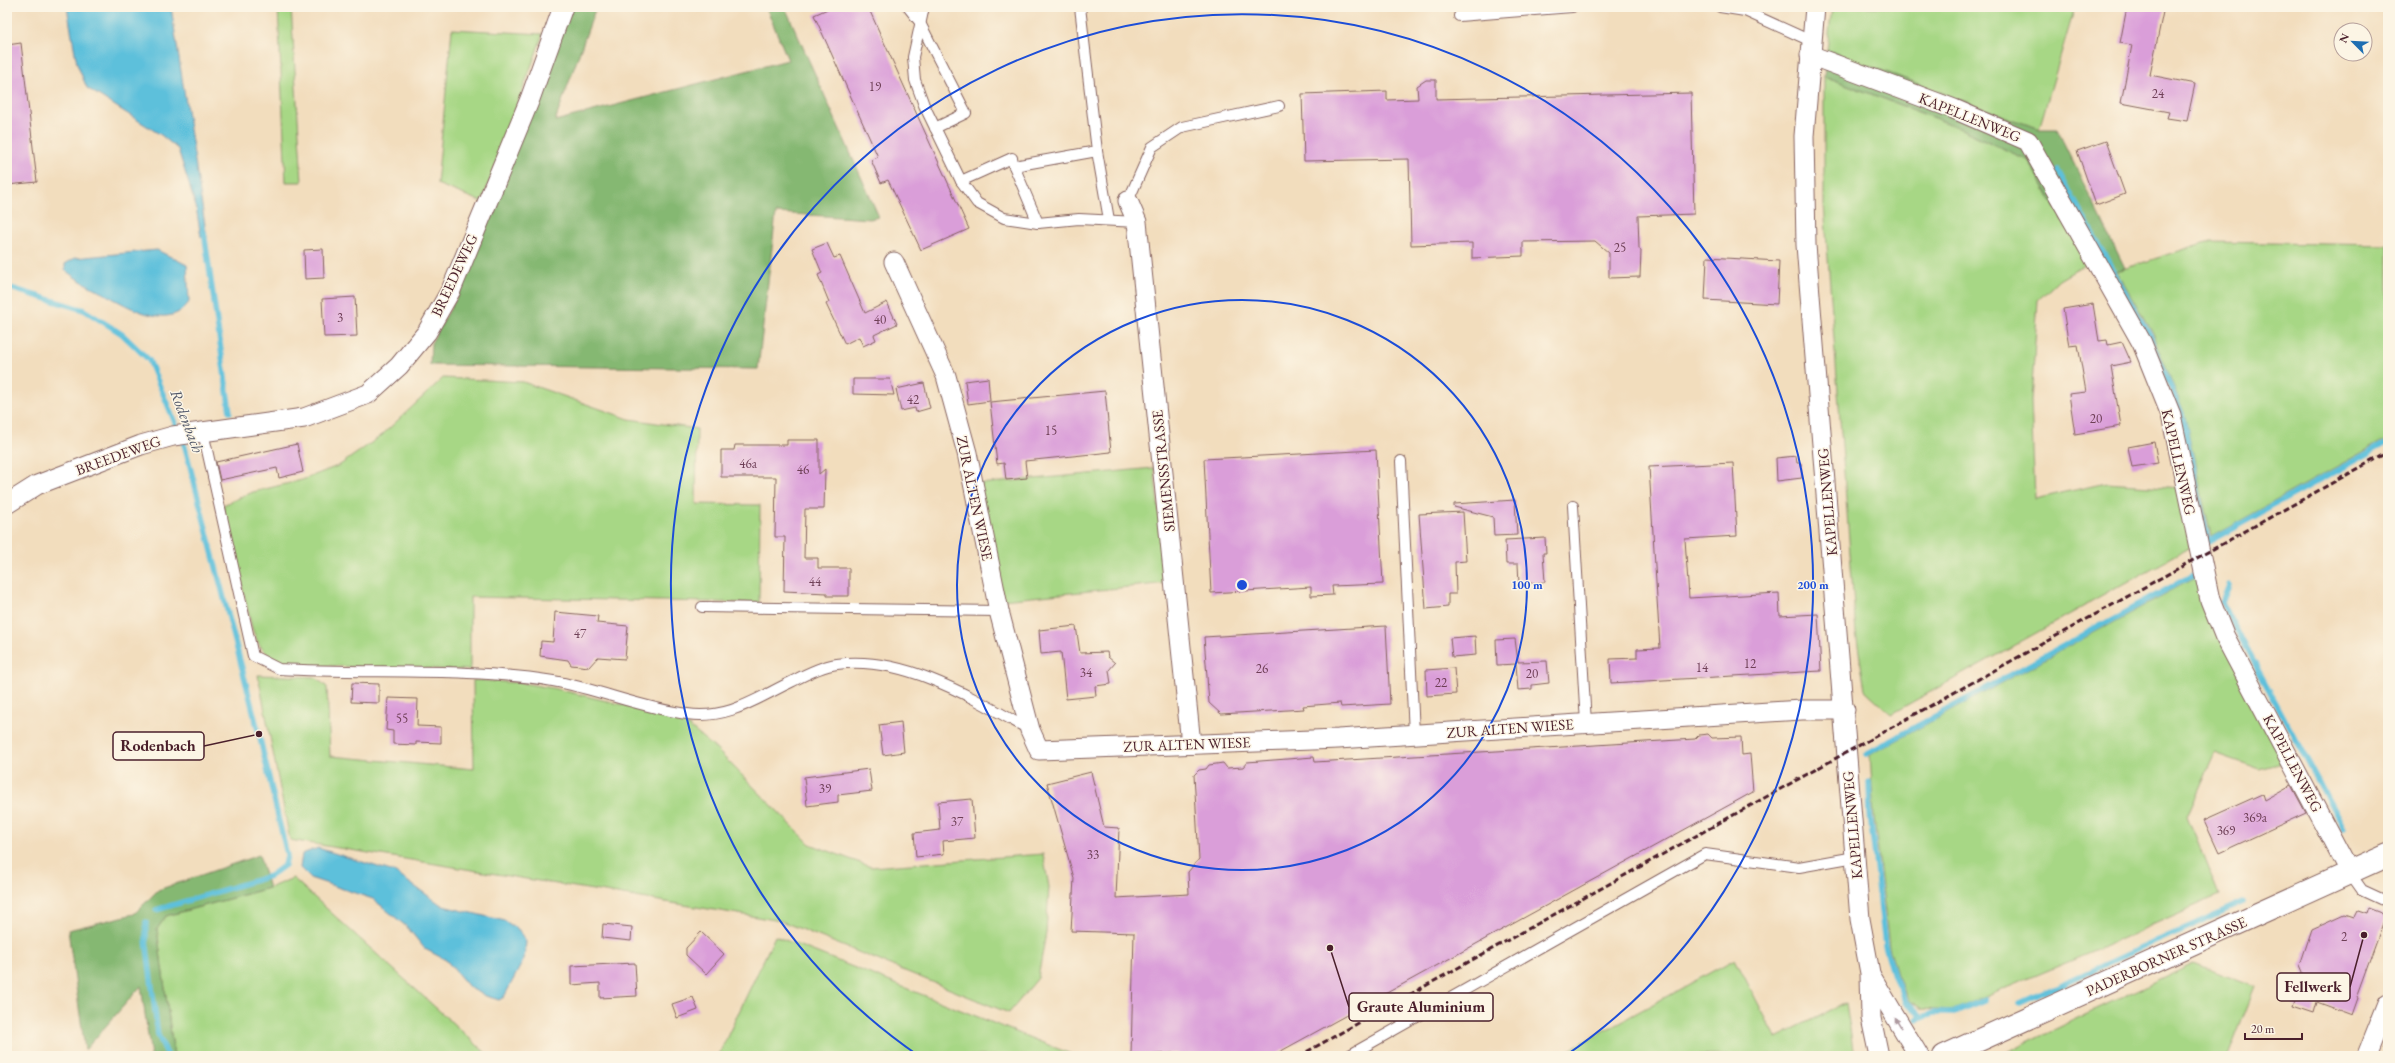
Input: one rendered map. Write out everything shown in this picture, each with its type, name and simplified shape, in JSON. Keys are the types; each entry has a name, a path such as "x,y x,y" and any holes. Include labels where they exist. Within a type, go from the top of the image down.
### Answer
{"main road":[{"name":"PADERBORNER STRASSE","path":"1944,1056 2388,855"}],"street":[{"name":"BREEDEWEG","path":"7,504 37,485 141,445 173,436 304,418 368,394 399,366 427,332 451,290 530,99 563,7"},
{"name":"KAPELLENWEG","path":"1815,7 1810,48 1804,136 1806,245 1860,919 1870,973 1871,1018 1879,1056"},
{"name":"KAPELLENWEG","path":"1810,48 2028,141 2142,343 2171,415 2210,600 2224,635 2350,873"},
{"name":"SIEMENSSTRASSE","path":"1128,201 1137,222 1191,744"},
{"name":"ZUR ALTEN WIESE","path":"894,262 946,376 967,453 999,611 1030,730 1039,750 1338,739 1802,710 1844,710"},
{"name":"KAPELLENWEG","path":"1870,973 1919,1056"},
{"path":"2367,1056 2388,1003"}],"lane":[{"path":"908,7 919,21 966,113 935,128"},
{"path":"924,7 919,21 913,57 914,73 924,105 961,182 970,195 985,209 1004,218 1038,223 1079,219 1137,222"},
{"path":"1080,7 1097,151 1109,220"},
{"path":"1459,16 1572,7"},
{"path":"1720,7 1745,11 1810,48"},
{"path":"1128,201 1152,147 1182,127 1279,106"},
{"path":"1014,166 1097,151"},
{"path":"961,182 1012,158 1038,223"},
{"path":"199,433 253,656 279,669 488,675 554,681 687,714 710,714 731,712 805,674 836,664 877,665 902,668 946,686 1030,730"},
{"path":"1400,461 1414,734"},
{"path":"1573,506 1586,723"},
{"path":"702,607 999,611"},
{"path":"1348,1056 1705,854 1800,868 1855,857"},
{"path":"2350,873 2362,890 2388,902"}],"green space":[{"path":"278,7 291,7 302,182 286,182"},
{"path":"572,7 596,7 555,121 788,60 766,7 785,7 879,217 870,219 776,213 758,369 430,365 431,343 458,295"},
{"path":"1832,7 2075,7 2039,129 1827,50"},
{"path":"452,29 543,34 482,202 437,184"},
{"path":"1827,50 2039,129 2057,129 2125,268 2117,271 2088,263 2028,160 1950,124 1824,76"},
{"path":"1824,76 1950,124 2028,160 2088,263 2059,280 2038,300 2031,400 2035,499 2106,483 2181,488 2192,546 1891,714 1865,690 1856,633 1824,205"},
{"path":"2207,242 2388,245 2388,438 2211,537 2184,412 2152,333 2117,271"},
{"path":"443,378 523,382 629,419 697,429 696,504 760,505 759,603 470,597 470,670 297,665 274,658 268,654 259,645 252,628 223,505 253,492 302,480 340,465 381,436"},
{"path":"1154,468 1167,583 1003,600 979,484"},
{"path":"2198,576 2285,762 2260,769 2215,753 2187,816 2219,895 2092,952 1951,1011 1922,1009 1910,1001 1897,975 1889,947 1874,817 1870,755"},
{"path":"258,675 315,677 327,687 330,756 474,769 473,680 522,683 552,688 679,718 716,749 810,844 871,867 1043,854 1049,887 1046,933 1038,978 1009,1013 781,921 290,840"},
{"path":"259,855 269,888 166,916 157,929 174,1056 151,1056 141,986 85,1050 68,930 134,914 158,890"},
{"path":"293,878 489,1056 174,1056 157,929 166,916 269,888"},
{"path":"775,936 1076,1056 718,1056"},
{"path":"1735,959 1776,1038 1846,1003 1854,1055 1558,1056"},
{"path":"2193,963 2255,987 2228,1056 1998,1056"}],"water":[{"path":"67,7 171,7 207,238 201,237 196,207 178,149 161,135 87,88 77,64"},
{"path":"157,250 187,265 189,302 180,311 170,315 159,316 147,314 123,304 84,283 65,270 65,264 75,258"},
{"path":"318,848 394,872 443,906 505,921 519,930 526,942 524,959 504,997 499,1000 486,996 470,988 446,960 425,949 407,927 373,899 310,878 300,868 302,854"}],"building":[{"path":"832,7 868,7 969,229 921,250 888,180 881,183 871,160 878,157 814,15"},
{"path":"2127,7 2164,7 2150,75 2195,84 2187,121 2167,118 2169,112 2121,103 2132,45 2120,43"},
{"path":"21,43 37,182 7,185 7,45"},
{"path":"1426,80 1436,80 1436,99 1691,93 1694,214 1638,216 1639,248 1641,251 1640,277 1609,278 1609,253 1595,241 1523,242 1523,256 1472,258 1472,243 1411,245 1409,159 1304,161 1302,94 1387,91 1387,100 1418,99 1417,86"},
{"path":"2106,141 2125,194 2096,205 2077,151"},
{"path":"827,243 834,258 840,256 865,313 887,302 897,324 874,335 876,340 863,346 859,337 845,344 826,304 829,302 818,275 822,273 812,249"},
{"path":"323,249 324,278 305,279 304,250"},
{"path":"1707,257 1779,261 1777,304 1705,300"},
{"path":"355,297 357,336 324,337 322,299"},
{"path":"2093,304 2099,341 2107,340 2108,345 2122,342 2131,362 2111,366 2121,426 2075,434 2069,394 2086,392 2078,345 2069,346 2063,309"},
{"path":"988,378 990,401 968,404 965,381"},
{"path":"853,379 890,379 894,395 853,394"},
{"path":"924,383 930,408 916,412 915,408 901,411 896,389"},
{"path":"1105,391 1111,452 1025,461 1027,478 1006,480 1004,463 997,464 990,402"},
{"path":"787,440 819,440 819,474 825,469 824,509 805,509 804,558 818,558 818,568 849,568 849,596 827,596 827,593 784,591 785,537 775,537 776,477 721,477 721,450 734,450 735,445 787,445"},
{"path":"2154,442 2158,463 2132,467 2128,447"},
{"path":"297,444 303,472 279,478 277,468 220,480 216,462"},
{"path":"1376,450 1383,584 1332,586 1333,595 1311,596 1311,587 1211,593 1204,459"},
{"path":"1796,456 1797,463 1801,463 1802,478 1777,481 1776,458"},
{"path":"1733,463 1737,536 1685,539 1689,598 1779,593 1780,616 1818,614 1821,671 1611,683 1610,659 1637,658 1637,649 1660,648 1649,467"},
{"path":"1515,500 1517,535 1494,536 1493,517 1454,507 1454,504"},
{"path":"1463,512 1466,561 1455,562 1456,594 1448,594 1448,607 1426,609 1419,514"},
{"path":"1545,538 1546,553 1543,553 1545,582 1519,584 1518,564 1506,564 1505,540"},
{"path":"555,612 598,616 597,623 628,626 625,659 598,657 589,667 571,665 568,660 540,656 541,641 553,642"},
{"path":"1076,626 1080,653 1107,652 1108,657 1115,663 1109,670 1111,684 1095,686 1096,696 1066,699 1061,652 1041,654 1039,630"},
{"path":"1386,626 1390,704 1341,707 1340,703 1303,706 1304,709 1221,714 1209,703 1204,637"},
{"path":"1475,636 1476,655 1452,657 1450,638"},
{"path":"1515,639 1518,662 1547,661 1549,683 1532,685 1532,689 1518,690 1516,664 1497,665 1496,640"},
{"path":"1454,668 1456,694 1427,696 1426,670"},
{"path":"352,683 379,684 379,703 351,702"},
{"path":"388,698 418,699 417,726 441,727 441,743 416,742 416,745 393,744 393,731 386,730"},
{"path":"901,722 904,752 883,755 879,725"},
{"path":"1708,734 1712,738 1741,737 1742,755 1750,754 1753,792 1272,1056 1183,1056 1175,1053 1131,1056 1134,933 1071,931 1074,878 1047,783 1091,772 1104,827 1119,828 1116,898 1189,894 1188,872 1199,859 1194,775 1199,770 1206,769 1209,765 1223,763 1227,768 1243,767 1247,762 1314,757 1315,762 1695,739 1699,735"},
{"path":"869,769 872,791 838,795 838,802 807,806 804,777"},
{"path":"2291,785 2306,813 2219,853 2204,820 2262,794 2264,800"},
{"path":"972,799 975,838 943,841 944,854 916,857 914,833 940,830 938,802"},
{"path":"2368,908 2386,915 2356,997 2358,998 2352,1015 2317,1002 2314,1013 2293,1006 2303,972 2300,965 2312,929 2345,914 2354,917 2357,911 2366,914"},
{"path":"603,924 632,927 631,941 602,938"},
{"path":"701,932 724,954 706,974 686,955 686,948"},
{"path":"635,963 637,996 600,998 600,983 571,985 571,966"},
{"path":"693,997 698,1010 677,1018 672,1004"}],"waterway":[{"path":"2058,171 2150,337 2182,414 2208,542 2388,442"},
{"path":"204,232 230,412"},
{"name":"Rodenbach","path":"7,287 84,310 122,334 149,360 185,447 259,734 287,855 285,865 270,876 156,910"},
{"path":"1866,754 2195,574"},
{"path":"2229,585 2222,603 2344,829"},
{"path":"1869,782 1870,814 1885,945 1894,976 1906,1001 1922,1017"},
{"path":"2020,1003 2243,902"},
{"name":"Rodenbach","path":"146,922 146,939 158,1035 168,1056"},
{"path":"1917,1019 1933,1013 1952,1013 1984,1000"}],"railway":[{"path":"1299,1056 2388,452"}],"place":[{"name":"Rodenbach","path":"259,734"},
{"name":"Fellwerk","path":"2364,935"},
{"name":"Graute Aluminium","path":"1330,948"}]}
